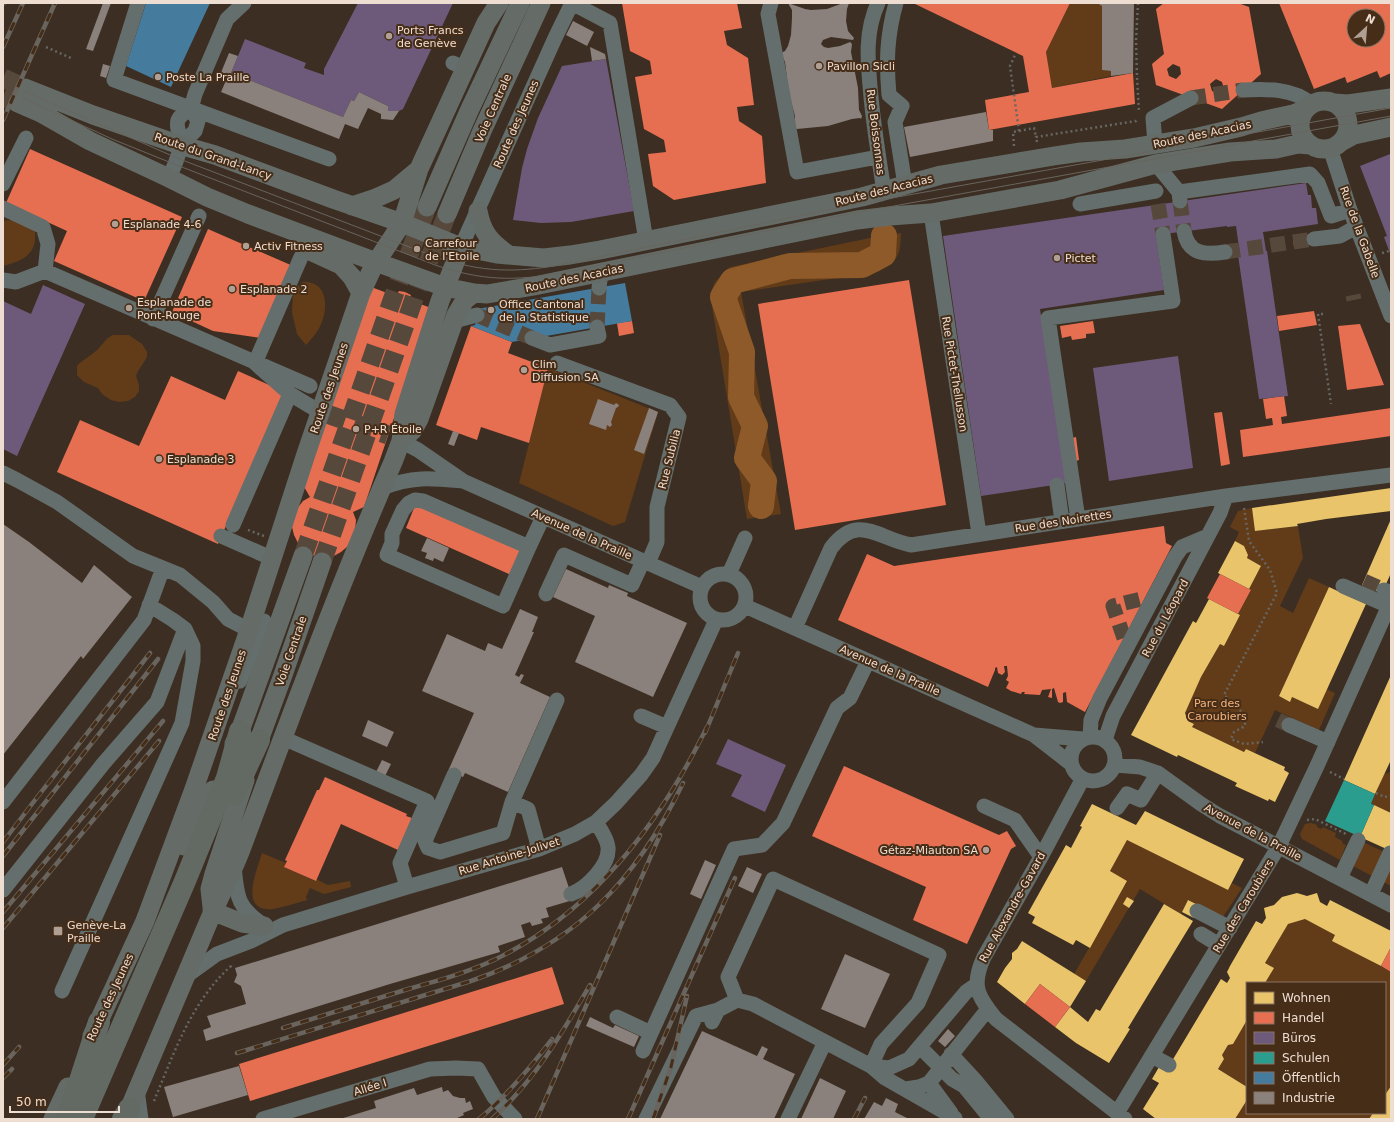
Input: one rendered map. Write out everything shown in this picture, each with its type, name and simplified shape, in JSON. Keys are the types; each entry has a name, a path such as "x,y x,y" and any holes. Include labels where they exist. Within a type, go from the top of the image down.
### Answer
{"highway":[{"path":"82,1119 185,881 227,778 249,736"},
{"path":"96,1119 165,962 238,786 249,736"},
{"path":"66,1119 99,1022"}],"main road":[{"path":"474,293 445,287 376,262 402,222 419,169 458,66 499,3"},
{"name":"Voie Centrale","path":"427,206 469,111 520,3"},
{"name":"Voie Centrale","path":"447,214 482,131 541,3"},
{"path":"521,46 546,3"},
{"name":"Route du Grand-Lancy","path":"376,262 207,197 90,142 41,113 22,96 87,112 180,145 215,155 352,206 402,222"},
{"path":"1391,98 1348,104 1322,101 1308,107 1300,119 1300,128 1305,140 1311,145 1323,149 1336,145 1354,135 1391,127"},
{"path":"1334,103 1343,111 1347,120 1348,129 1336,145"},
{"name":"Route des Acacias","path":"461,246 483,252 510,256 544,258 557,257 646,241 862,197 941,175 1081,152 1125,149 1226,131 1308,107"},
{"name":"Route des Acacias","path":"474,293 487,294 534,286 600,280 857,220 931,213 1035,199 1156,164 1230,152 1276,149 1298,144 1311,145"},
{"path":"352,206 394,190 419,169"},
{"path":"478,211 482,227 489,239 510,256"},
{"path":"248,214 297,245 329,258 341,265 352,277 361,293"},
{"path":"131,1111 212,911 234,866 310,665 382,488 395,438 445,287 461,246 402,222"},
{"name":"Route des Jeunes","path":"54,1119 145,921 256,625 271,558 324,413 361,293 376,262"},
{"path":"395,438 413,430 419,419 456,315 465,300 474,293"},
{"name":"Voie Centrale","path":"249,736 303,556"},
{"name":"Voie Centrale","path":"249,736 286,667 322,562"},
{"path":"212,911 210,889 249,736"},
{"path":"145,921 222,772 249,736"},
{"path":"212,911 242,923 264,926"}],"street":[{"path":"138,3 114,80 329,159"},
{"path":"169,178 177,158 180,145 195,131 198,121 191,109 195,94 227,19 244,3"},
{"path":"572,3 610,24 646,241"},
{"name":"Route des Jeunes","path":"461,246 572,3"},
{"path":"771,3 768,14 797,172 878,157"},
{"name":"Rue Boissonnas","path":"878,3 873,15 868,44 868,71 872,113 884,191"},
{"path":"896,3 888,34 886,58 889,95 902,106 895,122 905,185"},
{"path":"1243,90 1272,89 1305,98 1308,107"},
{"path":"1155,144 1153,118 1191,98"},
{"path":"3,184 26,138"},
{"name":"Rue de la Gabelle","path":"1336,145 1350,210 1391,316"},
{"path":"1156,164 1179,196 1310,174 1318,184 1331,216 1350,210"},
{"path":"1080,204 1157,198 1156,164"},
{"path":"3,208 43,227 48,244 45,271"},
{"name":"Rue Pictet-Thellusson","path":"931,213 979,534"},
{"path":"153,319 199,216"},
{"path":"1314,240 1340,236 1356,227"},
{"path":"1184,231 1185,237 1200,253 1209,254 1225,252"},
{"path":"1078,519 1048,318 1173,301 1163,234"},
{"path":"255,363 301,257"},
{"path":"3,280 16,282 45,271 310,386"},
{"path":"454,322 477,315"},
{"path":"532,338 550,345 599,336 597,327"},
{"path":"255,363 292,395 324,413"},
{"name":"Rue Subilia","path":"557,363 670,405 679,417 657,507 657,542 645,562"},
{"path":"233,525 292,395"},
{"name":"Avenue de la Praille","path":"395,438 418,450 463,482 702,587"},
{"path":"3,473 57,502 133,556 180,575 213,602 228,620 256,625"},
{"name":"Rue des Noirettes","path":"795,628 831,548 838,539 846,533 856,530 867,530 901,544 911,545 1226,496 1391,476"},
{"name":"Avenue de la Praille","path":"382,488 399,481 409,479 437,478 463,482"},
{"path":"1057,485 1062,521"},
{"name":"Rue du Léopard","path":"1093,739 1113,716 1220,513 1226,496"},
{"path":"529,547 423,501 415,500 409,503 403,510 392,534 392,543 387,555 503,606 543,517"},
{"path":"221,536 271,558"},
{"path":"1093,739 1090,725 1100,698 1126,641 1150,595 1182,547 1208,536"},
{"path":"729,574 744,538"},
{"path":"546,594 564,556 632,585 645,562"},
{"path":"3,802 144,620 163,568"},
{"path":"729,574 742,582 745,588 747,595 745,606 741,613 730,620 716,620 709,616 702,608 700,598 702,587 711,577 729,574"},
{"path":"1343,586 1389,599"},
{"name":"Rue des Caroubiers","path":"1121,1116 1152,1056 1279,846 1328,742 1389,599"},
{"path":"62,991 182,723 193,661 193,646 185,629 149,605"},
{"name":"Avenue de la Praille","path":"745,606 1034,735 1070,763"},
{"name":"Rue Antoine-Jolivet","path":"185,977 225,950 251,941 284,925 407,887 539,849 575,834 596,822 628,791 642,775 653,758 716,620"},
{"path":"3,890 103,764 157,702 185,629"},
{"path":"643,1051 734,849 762,845 783,823 837,708 850,698 868,661"},
{"path":"454,775 425,841 428,848 440,852 503,833 512,802 557,700"},
{"path":"641,716 667,727"},
{"path":"1289,725 1328,742"},
{"name":"Avenue de la Praille","path":"1034,735 1093,739"},
{"path":"283,738 365,771 427,801 400,863 407,887"},
{"path":"1093,739 1113,750 1115,765 1110,774 1103,780 1088,782 1082,780 1076,775 1070,763 1072,750 1076,744 1093,739"},
{"name":"Avenue de la Praille","path":"1115,765 1140,767 1158,773 1220,816 1391,905"},
{"path":"1117,808 1127,794 1141,800 1158,773"},
{"name":"Rue Alexandre-Gavard","path":"976,985 978,968 1041,857 1082,780"},
{"path":"512,802 528,809 539,849"},
{"path":"984,806 1015,820 1041,857"},
{"path":"571,894 576,892 594,876 606,860 608,846 596,822"},
{"path":"1340,878 1358,840"},
{"path":"1371,894 1390,852"},
{"path":"234,866 237,889 241,904 249,914 264,926"},
{"path":"737,1000 728,977 772,879 939,955 918,1003 881,1044 871,1066"},
{"path":"1197,911 1230,928"},
{"name":"Rue Antoine-Jolivet","path":"264,926 284,925"},
{"path":"1201,934 1219,945"},
{"path":"871,1066 889,1068 909,1059 966,992 976,985 980,999 1005,1026 1121,1116"},
{"path":"646,1119 696,1016 715,1016 737,1000"},
{"path":"737,1000 753,1004 871,1066 885,1078 905,1089 909,1093 955,1118"},
{"path":"905,1089 919,1087 929,1083 988,1009"},
{"path":"618,1018 651,1034"},
{"path":"788,1119 825,1042"},
{"path":"920,1046 952,1080 955,1090 990,1119"},
{"path":"951,1054 975,1080 1007,1119"},
{"path":"1152,1056 1170,1065"},
{"name":"Allée I","path":"264,1119 430,1069 478,1069 494,1097 515,1119"},
{"path":"929,1083 955,1118"},
{"path":"971,1102 979,1119"}],"path":[{"path":"1036,137 1136,121 1139,118 1136,62 1138,3"},
{"path":"46,47 71,58"},
{"path":"1016,53 1010,66 1019,131"},
{"path":"1009,150 1014,145 1013,132 1034,128 1040,158"},
{"path":"1379,254 1389,251"},
{"path":"1323,314 1318,314 1331,404"},
{"path":"1244,506 1249,541 1270,570 1277,593 1224,695 1245,715 1245,726 1234,732 1231,739 1244,744 1263,742"},
{"path":"1376,793 1385,797 1391,795"},
{"path":"1302,820 1314,819 1358,840"},
{"path":"152,1105 188,1022 206,994 220,976 231,966 225,950"}],"green space":[{"path":"1070,3 1097,3 1102,6 1102,70 1111,71 1111,76 1052,88 1046,52"},
{"path":"11,220 29,226 35,232 34,246 27,256 16,262 3,266 3,221"},
{"path":"901,233 900,247 897,257 878,272 741,292 781,514 747,519 710,294 715,282 730,267"},
{"path":"303,282 311,283 317,286 324,296 325,303 324,317 320,327 306,345 297,334 292,312 293,294 297,287"},
{"path":"113,335 129,335 142,344 147,352 147,357 136,376 139,391 135,397 128,401 119,402 111,400 102,394 98,388 84,382 77,375 77,366 95,352 105,340"},
{"path":"548,368 658,412 625,522 613,526 519,483"},
{"name":"Parc des Caroubiers","path":"1252,508 1256,531 1298,526 1303,558 1280,606 1293,613 1309,578 1329,587 1279,696 1290,702 1292,697 1318,709 1326,689 1335,693 1319,730 1275,710 1255,753 1246,749 1244,752 1192,727 1194,724 1188,721 1185,713 1201,677 1220,644 1224,646 1240,615 1238,614 1251,591 1249,589 1261,566 1247,558 1248,555 1244,546 1235,541 1239,532 1230,527 1238,511"},
{"path":"1391,772 1391,813 1371,804 1384,774"},
{"path":"1311,823 1317,825 1317,827 1321,829 1323,827 1336,833 1335,837 1346,845 1340,860 1302,839 1300,834 1305,824"},
{"path":"1127,840 1228,890 1232,883 1242,888 1223,917 1188,900 1181,914 1140,889 1086,981 1074,974 1127,882 1110,871"},
{"path":"1365,843 1391,855 1391,886 1351,865 1360,845"},
{"path":"262,853 286,863 285,867 315,881 316,879 328,885 350,881 351,887 324,894 310,888 306,897 307,900 273,909 262,908 256,904 253,898 252,889"},
{"path":"1305,919 1335,935 1357,953 1391,972 1391,1086 1386,1094 1386,982 1266,982 1274,968 1265,963 1288,924"},
{"path":"1246,1022 1246,1086 1218,1069 1224,1059 1222,1055 1228,1045 1233,1043"},
{"path":"1246,1102 1246,1114 1372,1114 1369,1119 1235,1119"}],"building: Wohnen":[{"path":"1391,488 1391,511 1326,519 1297,524 1298,526 1255,531 1252,508"},
{"path":"1391,519 1391,573 1382,593 1362,585"},
{"path":"1235,541 1244,546 1248,555 1247,558 1261,566 1249,589 1218,573"},
{"path":"1329,587 1366,604 1318,709 1292,697 1290,702 1279,696"},
{"path":"1209,599 1240,615 1224,646 1220,644 1201,677 1185,713 1188,721 1194,724 1192,727 1244,752 1246,749 1285,767 1284,770 1289,773 1275,802 1269,799 1268,801 1235,786 1237,783 1231,780 1131,735 1193,621 1196,623"},
{"path":"1391,675 1391,762 1375,794 1344,780"},
{"path":"1092,804 1136,825 1145,811 1244,859 1228,890 1127,840 1110,871 1127,881 1090,948 1076,940 1073,945 1032,923 1035,917 1028,913 1066,845 1071,848 1082,827 1080,826"},
{"path":"1374,805 1391,813 1391,851 1360,837"},
{"path":"1297,893 1307,896 1317,893 1320,902 1327,906 1330,900 1391,931 1391,947 1381,966 1332,941 1335,935 1305,919 1288,924 1265,963 1274,968 1266,982 1246,982 1246,1022 1233,1044 1228,1045 1222,1055 1224,1059 1218,1069 1246,1086 1246,1102 1235,1119 1156,1119 1143,1109 1159,1083 1152,1079 1159,1067 1166,1071 1221,979 1227,983 1230,978 1227,972 1256,921 1262,924 1266,918 1264,908 1274,905 1282,897"},
{"path":"1127,897 1134,901 1129,908 1123,904"},
{"path":"1188,900 1200,906 1194,918 1182,912"},
{"path":"1164,904 1193,921 1128,1028 1130,1029 1109,1063 1076,1043 1055,1027 1070,1007 1088,1022 1096,1009 1100,1011"},
{"path":"1022,941 1086,981 1070,1007 1040,984 1025,1004 997,982 1012,959 1012,953 1017,949"},
{"path":"1391,1086 1391,1119 1369,1119 1372,1114 1386,1114 1386,1094"}],"building: Handel":[{"path":"622,3 737,3 742,28 724,31 727,45 748,58 754,105 737,107 739,121 762,136 766,183 674,200 653,186 648,154 666,152 664,140 644,129 635,77 652,74 650,61 630,51"},
{"path":"913,3 1070,3 1046,52 1052,88 1133,73 1135,104 989,130 985,100 1029,92 1023,56"},
{"path":"1164,3 1238,3 1249,7 1261,74 1222,109 1156,85 1152,64 1164,54 1156,9","holes":["1173,64 1180,67 1181,74 1176,79 1169,76 1167,69","1216,79 1222,82 1224,89 1219,94 1212,91 1210,84"]},
{"path":"1279,3 1391,3 1391,73 1380,78 1377,71 1347,83 1345,77 1314,89"},
{"name":"Esplanade 4-6","path":"30,149 182,217 144,301 54,261 67,231 6,203"},
{"name":"Esplanade 2","path":"208,229 293,266 261,338 213,331 172,312"},
{"path":"1314,234 1315,244 1294,247 1293,237"},
{"path":"909,280 946,505 795,530 758,304"},
{"name":"P+R Étoile","path":"371,287 390,294 397,294 399,291 405,292 411,295 410,298 415,302 431,308 364,507 353,512 356,520 355,531 348,546 341,552 332,557 323,558 308,554 301,549 292,527 296,510 303,501 310,497 303,485"},
{"path":"1314,311 1317,325 1279,331 1277,316"},
{"path":"632,321 634,333 619,336 617,323"},
{"path":"1093,321 1095,333 1086,334 1086,338 1072,340 1071,336 1062,338 1060,326"},
{"path":"1360,324 1384,385 1347,390 1338,326"},
{"path":"471,326 512,342 508,353 548,368 529,443 481,427 477,440 436,425"},
{"name":"Esplanade 3","path":"238,371 285,392 218,544 57,472 80,420 139,446 171,376 225,400"},
{"path":"1284,396 1287,416 1281,417 1282,424 1391,408 1391,436 1243,457 1240,430 1273,425 1272,418 1266,419 1263,399"},
{"path":"1222,412 1230,464 1221,466 1214,413"},
{"path":"1076,437 1079,460 1076,461 1072,438"},
{"path":"416,503 522,550 511,575 406,528"},
{"path":"1164,526 1166,543 1172,546 1085,712 1067,702 1066,692 1063,693 1063,702 1058,702 1054,688 1052,689 1052,698 1048,697 1051,689 1042,690 1040,695 1024,694 1025,692 1022,692 1021,694 1011,691 1006,688 1009,682 1006,680 1008,676 1007,666 1004,666 1005,672 1002,675 998,673 997,667 995,668 988,687 838,620 867,554 894,566"},
{"path":"1220,574 1251,590 1238,614 1207,598"},
{"path":"844,766 999,835 1007,831 1016,846 1011,849 967,944 913,920 926,887 812,836"},
{"path":"325,777 407,814 406,816 412,818 398,850 341,824 316,881 284,867 287,861 285,860 317,790 319,790"},
{"path":"1391,947 1391,972 1381,966"},
{"path":"552,967 564,1004 250,1101 239,1064"},
{"path":"1040,984 1070,1007 1055,1027 1025,1004"}],"building: Büros":[{"name":"Ports Francs de Genève","path":"358,3 453,3 403,109 399,111 388,111 388,106 359,92 354,101 351,100 343,117 231,73 245,39 306,63 304,68 324,75 324,69"},
{"path":"606,59 634,211 571,222 541,223 513,220 522,168 527,149 538,118 562,66"},
{"path":"1390,154 1391,256 1384,237 1387,236 1360,166"},
{"path":"1306,183 1308,195 1311,195 1312,208 1316,208 1318,224 1263,232 1288,396 1259,399 1238,255 1240,255 1236,226 1156,235 1164,290 1040,309 1067,483 981,496 943,236"},
{"path":"43,285 85,304 17,456 3,449 3,301 31,314"},
{"path":"1178,356 1193,468 1109,481 1093,368"},
{"path":"728,739 786,765 765,812 731,796 742,775 716,764"}],"building: Schulen":[{"path":"1344,780 1375,794 1371,804 1374,805 1360,837 1325,821"}],"building: Öffentlich":[{"path":"146,3 210,3 171,87 126,66"},
{"path":"625,283 632,321 512,342 471,326 475,325 477,309"}],"building: Industrie":[{"path":"103,3 111,3 93,51 86,49"},
{"name":"Pavillon Sicli","path":"788,3 811,10 827,9 843,3 849,3 846,21 848,31 854,38 853,40 831,37 823,40 821,44 828,48 840,46 850,42 852,44 851,52 858,88 859,110 862,116 861,119 852,119 828,126 795,128 795,116 789,94 785,62 781,53 785,51 788,46 791,35 792,10"},
{"path":"1097,3 1134,3 1133,73 1111,76 1111,71 1102,70 1102,6"},
{"path":"573,21 594,32 587,46 566,35"},
{"path":"590,47 605,54 606,59 592,61"},
{"path":"229,53 238,56 231,73 343,117 351,100 354,101 359,92 388,106 388,111 399,111 393,120 381,119 381,114 368,108 358,129 345,124 339,139 221,92 227,78 220,75"},
{"path":"103,64 110,66 106,78 100,76"},
{"path":"986,112 989,130 993,130 993,141 910,157 904,127"},
{"path":"598,399 614,405 616,403 619,405 616,408 611,422 612,425 610,427 607,425 606,430 589,424"},
{"path":"649,408 658,412 644,454 634,450"},
{"path":"453,431 459,433 454,446 448,444"},
{"path":"3,524 82,583 94,565 132,597 83,659 81,656 3,755"},
{"path":"427,538 449,548 443,562 434,558 433,561 425,558 427,553 421,551"},
{"path":"566,569 608,588 609,585 628,593 627,596 687,623 653,697 575,662 595,616 553,597"},
{"path":"520,609 538,617 532,632 534,632 515,675 519,677 521,674 524,675 520,683 550,697 508,792 465,773 463,777 448,771 474,713 422,691 447,634 485,651 488,643 502,649"},
{"path":"368,720 394,732 387,747 362,736"},
{"path":"382,760 391,764 385,776 376,772"},
{"path":"705,860 716,865 701,899 690,894"},
{"path":"562,867 573,900 546,908 549,917 541,919 543,923 532,926 530,922 521,925 525,937 498,946 500,952 390,984 206,1041 203,1030 211,1027 207,1016 246,1004 241,986 234,982 237,975 235,968"},
{"path":"747,867 762,874 753,893 738,886"},
{"path":"845,954 890,974 865,1028 821,1009"},
{"path":"590,1017 613,1028 615,1025 639,1036 634,1047 586,1026"},
{"path":"948,1029 955,1036 945,1047 938,1041"},
{"path":"702,1031 757,1056 762,1046 768,1049 763,1059 795,1074 774,1119 660,1119"},
{"path":"239,1066 248,1095 173,1117 164,1087"},
{"path":"820,1078 846,1091 833,1119 801,1119"},
{"path":"442,1087 443,1092 448,1090 453,1096 465,1098 466,1103 470,1101 473,1109 463,1113 464,1115 455,1119 340,1119 376,1108 374,1101 414,1088 417,1095"},
{"path":"886,1098 898,1104 895,1112 909,1119 864,1119 874,1102 882,1106"}],"waterway":[{"path":"761,506 764,481 747,458 755,426 741,397 742,352 723,297 733,281 790,266 862,265 883,254 884,236"}],"tunnel":[{"path":"3,78 25,88"},
{"path":"1191,98 1243,90"},
{"path":"3,97 18,103"},
{"path":"1180,201 1184,231"},
{"path":"1158,204 1163,234"},
{"path":"303,556 396,289 427,207"},
{"path":"322,562 415,296 447,214"},
{"path":"1225,252 1314,239"},
{"path":"597,327 599,288"},
{"path":"1353,295 1354,300"},
{"path":"477,315 532,338"},
{"path":"327,414 388,435"},
{"path":"1364,581 1384,590"},
{"path":"1124,638 1113,606 1145,598"},
{"path":"1278,720 1289,725"}],"tram line":[{"path":"24,91 177,158 438,258 454,263 499,270 543,268 560,265 842,207 1391,108"},
{"path":"21,97 112,139 435,265 468,274 498,278 544,276 562,273 844,215 1391,116"}],"railway":[{"path":"3,47 23,3"},
{"path":"3,120 55,3"},
{"path":"3,842 150,653"},
{"path":"705,733 738,653"},
{"path":"3,856 158,659"},
{"path":"3,912 163,721"},
{"path":"283,1028 473,969 494,960 529,940 562,917 592,891 620,862 645,831 668,797 707,727"},
{"path":"3,928 159,741"},
{"path":"237,1053 471,981 508,966 541,949 571,928 598,905 623,879 645,850 665,818 683,783"},
{"path":"537,1119 660,835"},
{"path":"628,1119 735,878"},
{"path":"492,1119 534,1073 558,1039 590,985"},
{"path":"653,1119 671,1067 687,996"},
{"path":"479,1119 518,1081 552,1039"},
{"path":"3,1065 19,1047"},
{"path":"3,1078 12,1069"},
{"path":"854,1119 865,1098"}],"place":[{"name":"Ports Francs de Genève","path":"389,36"},
{"name":"Pavillon Sicli","path":"819,66"},
{"name":"Poste La Praille","path":"158,77"},
{"name":"Esplanade 4-6","path":"115,224"},
{"name":"Activ Fitness","path":"246,246"},
{"name":"Carrefour de l'Etoile","path":"417,249"},
{"name":"Pictet","path":"1057,258"},
{"name":"Esplanade 2","path":"232,289"},
{"name":"Esplanade de Pont-Rouge","path":"129,308"},
{"name":"Office Cantonal de la Statistique","path":"491,310"},
{"name":"Clim Diffusion SA","path":"524,370"},
{"name":"P+R Étoile","path":"356,429"},
{"name":"Esplanade 3","path":"159,459"},
{"name":"Gétaz-Miauton SA","path":"986,850"},
{"name":"Genève-La Praille","path":"58,931"}]}
